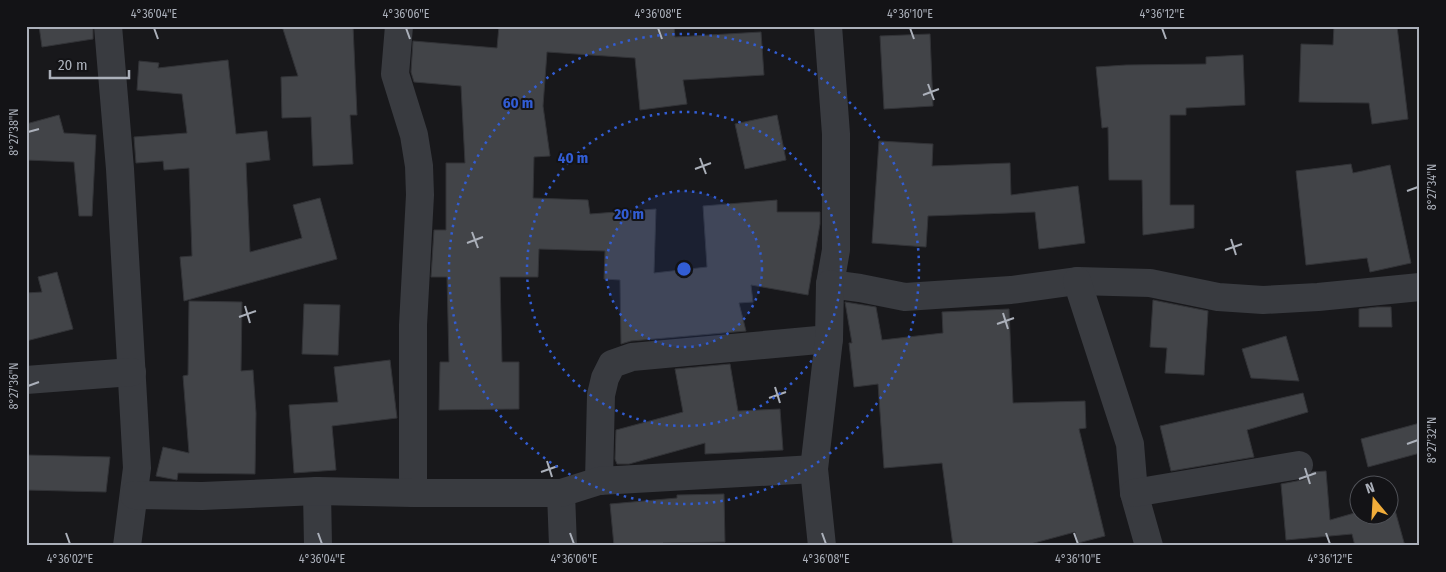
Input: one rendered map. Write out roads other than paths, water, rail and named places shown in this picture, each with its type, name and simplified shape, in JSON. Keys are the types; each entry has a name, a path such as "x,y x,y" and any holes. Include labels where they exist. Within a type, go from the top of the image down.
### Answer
{"street":[{"path":"108,26 120,169 138,468 127,546"},
{"path":"399,26 395,74 414,135 419,166 420,195 413,325 413,493"},
{"path":"822,546 814,469 829,339 830,284 836,250 836,134 828,26"},
{"path":"830,284 905,297 1011,290 1077,281 1150,282 1218,297 1262,300 1318,297 1420,286"},
{"path":"1077,281 1130,444 1134,493 1149,546"},
{"path":"599,481 601,395 605,378 612,364 632,357 829,339"},
{"path":"26,380 132,372"},
{"path":"1134,493 1299,465"},
{"path":"134,494 202,496 317,491 561,493 599,481 814,469"},
{"path":"317,491 318,546"},
{"path":"561,493 563,546"}]}
